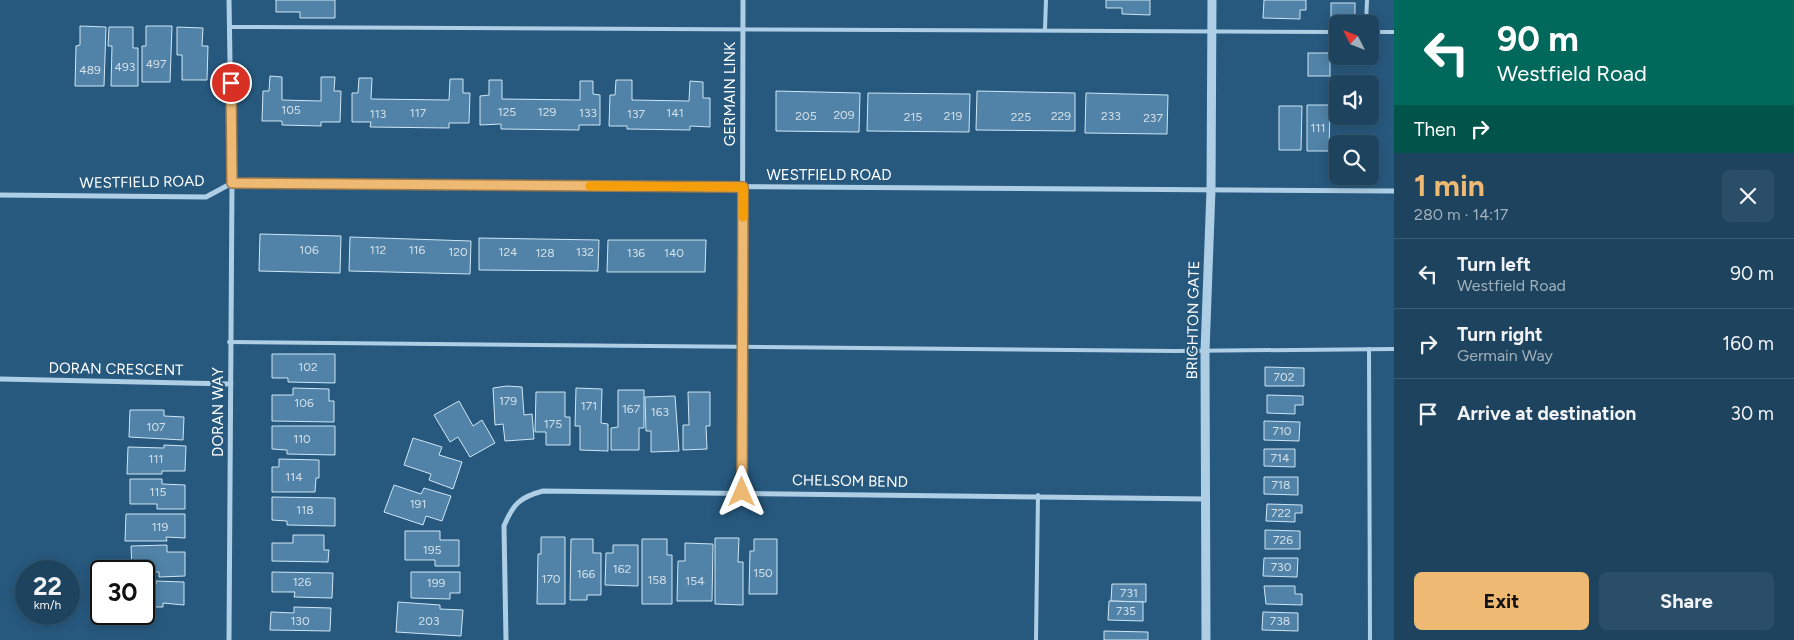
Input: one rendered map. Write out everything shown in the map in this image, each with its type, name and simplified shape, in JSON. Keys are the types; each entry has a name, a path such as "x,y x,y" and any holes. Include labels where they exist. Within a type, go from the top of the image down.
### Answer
{"street":[{"name":"DORAN WAY","path":"229,0 232,183 229,640"},
{"name":"GERMAIN LINK","path":"742,492 743,0"},
{"name":"BRIGHTON GATE","path":"1206,640 1205,351 1211,190 1212,0"},
{"name":"WESTFIELD ROAD","path":"0,195 206,197 232,183 1394,191"},
{"name":"DORAN CRESCENT","path":"0,379 231,384"},
{"name":"CHELSOM BEND","path":"506,640 504,526 510,511 525,496 544,491 1038,495 1206,499"}],"lane":[{"path":"1045,30 1046,0"},
{"path":"1366,15 1367,0"},
{"path":"230,27 1329,32"},
{"path":"1379,32 1394,32"},
{"path":"230,342 1205,351 1394,349"},
{"path":"1369,349 1370,640"},
{"path":"1036,640 1038,495"}],"building":[{"path":"276,0 335,0 335,18 300,18 300,12 276,12"},
{"path":"1106,0 1150,0 1150,15 1122,14 1122,8 1106,8"},
{"path":"1264,0 1306,0 1306,10 1300,10 1300,19 1263,18"},
{"path":"1331,3 1355,3 1355,15 1331,15"},
{"path":"80,26 106,27 104,86 75,86 76,46 80,45"},
{"path":"146,26 172,26 170,82 142,82 142,46 146,46"},
{"path":"109,27 133,27 133,48 138,48 138,86 111,86 112,46 108,46"},
{"path":"177,27 203,28 202,46 208,46 207,80 182,80 182,55 177,55"},
{"path":"1308,53 1329,53 1330,75 1308,76"},
{"path":"270,76 282,77 282,100 321,101 321,77 335,77 334,91 341,91 340,122 321,122 321,126 282,125 282,121 262,121 263,91 269,91"},
{"path":"359,78 372,78 371,99 449,100 450,79 463,79 463,93 470,93 469,123 449,123 449,128 370,127 371,122 352,122 352,93 358,93"},
{"path":"489,80 502,80 502,99 580,100 580,81 593,81 593,94 600,95 600,125 579,125 579,130 501,129 501,124 480,125 480,96 489,95"},
{"path":"616,80 632,80 632,100 689,101 690,81 703,82 703,98 710,98 710,127 690,126 690,130 627,129 627,126 609,126 610,95 615,95"},
{"path":"776,91 860,93 859,132 776,131"},
{"path":"977,91 1075,93 1075,131 976,130"},
{"path":"868,93 970,94 969,132 867,131"},
{"path":"1086,93 1168,95 1167,134 1085,133"},
{"path":"1307,105 1329,105 1329,151 1307,151"},
{"path":"1279,106 1302,106 1301,150 1279,150"},
{"path":"260,234 341,236 340,273 259,271"},
{"path":"350,237 471,241 470,274 349,271"},
{"path":"479,238 599,240 598,271 479,270"},
{"path":"608,240 706,240 705,272 607,272"},
{"path":"272,354 335,354 335,383 288,382 288,378 272,378"},
{"path":"1265,367 1304,368 1304,386 1265,386"},
{"path":"507,386 522,387 524,415 532,414 534,439 505,441 503,424 495,425 493,388"},
{"path":"293,388 329,389 329,401 334,401 334,422 272,421 272,395 293,395"},
{"path":"576,388 602,389 601,423 608,424 608,451 580,450 580,426 575,426"},
{"path":"618,390 644,390 644,428 639,428 639,450 611,450 611,428 618,427"},
{"path":"536,392 565,392 565,417 570,417 570,445 546,445 546,432 535,432"},
{"path":"688,392 710,392 710,426 706,426 707,449 683,450 683,425 689,425"},
{"path":"1267,395 1303,396 1303,405 1295,405 1295,414 1267,413"},
{"path":"675,396 679,451 651,452 651,431 646,431 645,397"},
{"path":"459,401 473,426 482,420 495,443 470,457 458,437 450,442 434,415"},
{"path":"130,410 164,410 164,416 184,417 183,440 129,437"},
{"path":"1264,421 1300,422 1299,441 1264,440"},
{"path":"272,426 335,426 335,455 287,454 287,450 272,449"},
{"path":"413,438 442,447 439,455 462,462 453,489 429,480 431,474 404,465"},
{"path":"164,445 186,446 185,471 162,471 162,474 127,474 128,447 164,448"},
{"path":"1264,449 1295,449 1295,467 1264,466"},
{"path":"279,459 319,460 319,478 316,478 315,492 272,492 272,467 279,467"},
{"path":"1264,477 1298,477 1298,495 1264,494"},
{"path":"130,479 162,479 162,484 185,485 185,509 157,509 157,504 130,504"},
{"path":"394,485 421,494 424,488 451,496 442,521 426,516 423,525 384,512"},
{"path":"272,497 335,498 335,526 287,525 287,521 272,520"},
{"path":"1267,504 1302,505 1302,513 1295,513 1295,522 1266,521"},
{"path":"126,514 185,514 185,538 166,537 167,541 125,541"},
{"path":"1265,530 1300,531 1300,549 1265,549"},
{"path":"405,531 440,531 440,540 459,540 459,566 435,566 435,560 405,560"},
{"path":"293,535 324,535 324,550 329,550 328,562 272,561 272,543 293,543"},
{"path":"541,537 565,537 565,604 537,604 538,554 541,554"},
{"path":"715,538 739,538 738,562 743,562 743,605 715,604"},
{"path":"571,539 593,539 593,553 601,553 601,595 587,595 587,600 570,600"},
{"path":"642,539 667,539 667,555 672,555 672,604 642,604"},
{"path":"754,539 777,539 777,594 749,594 750,551 754,551"},
{"path":"685,543 713,544 712,601 677,601 678,561 685,561"},
{"path":"167,545 167,552 185,552 185,576 159,577 159,572 155,572 155,560 132,560 131,546"},
{"path":"613,545 638,545 638,586 605,585 606,553 613,553"},
{"path":"1264,558 1298,558 1297,577 1263,576"},
{"path":"272,572 333,573 332,598 294,597 295,592 272,592"},
{"path":"411,572 460,572 460,593 450,593 450,599 411,598"},
{"path":"156,581 184,582 184,605 163,603 163,607 155,607"},
{"path":"1112,584 1146,584 1146,602 1111,601"},
{"path":"1264,586 1295,586 1295,594 1302,594 1302,605 1266,604"},
{"path":"1109,601 1143,602 1143,621 1108,620"},
{"path":"398,602 440,605 440,609 463,610 461,636 396,632"},
{"path":"294,607 331,608 330,631 270,630 271,612 294,613"},
{"path":"1263,612 1298,613 1298,631 1262,630"},
{"path":"1104,631 1148,632 1148,640 1104,640"}],"slow traffic":[{"path":"590,186 743,187 743,217"}],"route":[{"path":"231,83 232,183 743,187 742,492"}]}
